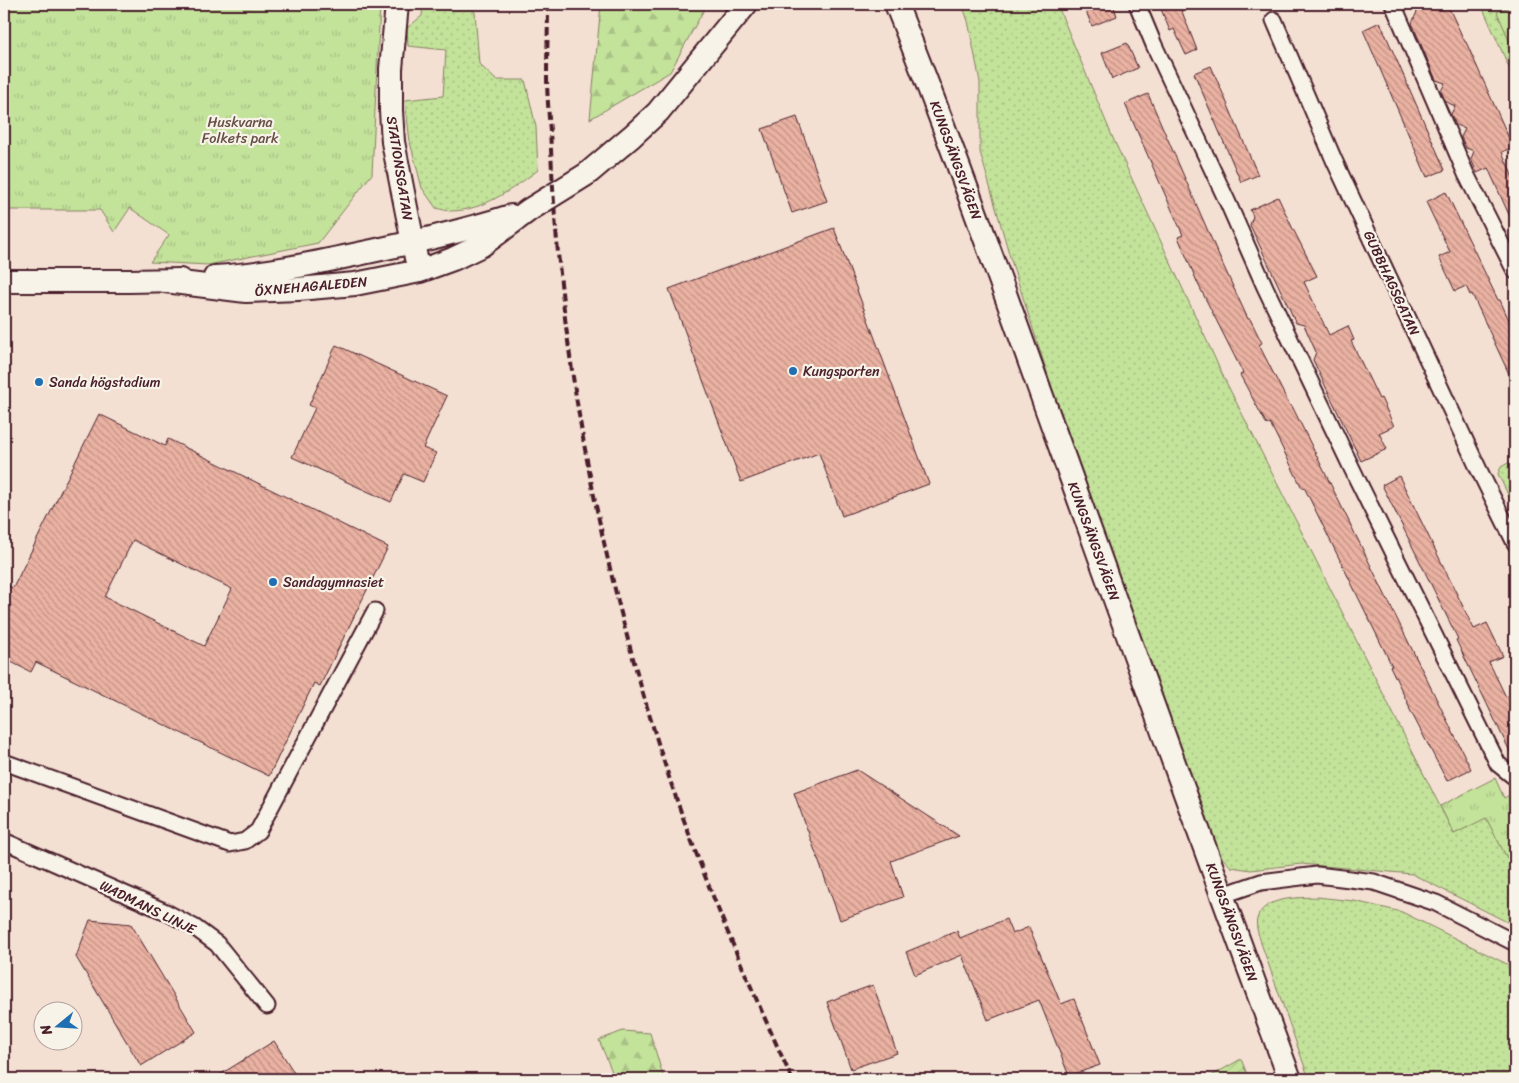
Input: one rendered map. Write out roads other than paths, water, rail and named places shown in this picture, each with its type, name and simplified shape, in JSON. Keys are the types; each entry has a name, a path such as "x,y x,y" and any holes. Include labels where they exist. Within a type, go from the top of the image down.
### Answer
{"street":[{"name":"STATIONSGATAN","path":"397,4 391,69 393,142 420,271"},
{"name":"ÖXNEHAGALEDEN","path":"677,90 727,4"},
{"name":"ÖXNEHAGALEDEN","path":"165,281 246,291 298,289 355,284 420,271 453,260 482,244 529,210 587,174 652,118 746,4"},
{"name":"KUNGSÄNGSVÄGEN","path":"896,4 937,108 1002,285 1290,1079"},
{"path":"1137,4 1265,287 1353,470 1498,764 1513,776"},
{"path":"1393,4 1466,174 1515,271"},
{"name":"GUBBHAGSGATAN","path":"1274,20 1334,160 1515,543"},
{"name":"ÖXNEHAGALEDEN","path":"4,281 165,281 245,275 311,265 413,243 489,223 529,210"},
{"path":"4,762 230,844 245,841 258,831 375,612"},
{"name":"WADMANS LINJE","path":"4,842 166,912 194,927 217,944 267,1006"},
{"path":"1223,895 1261,882 1317,875 1374,882 1436,903 1515,943"}],"railway":[{"path":"548,4 547,95 556,228 564,307 574,385 603,540 643,693 680,808 725,925 792,1079"}],"place":[{"name":"Kungsporten","path":"793,371"},
{"name":"Sanda högstadium","path":"39,382"},
{"name":"Sandagymnasiet","path":"273,582"}],"park label":[{"name":"Huskvarna Folkets park","path":"240,130"}]}
